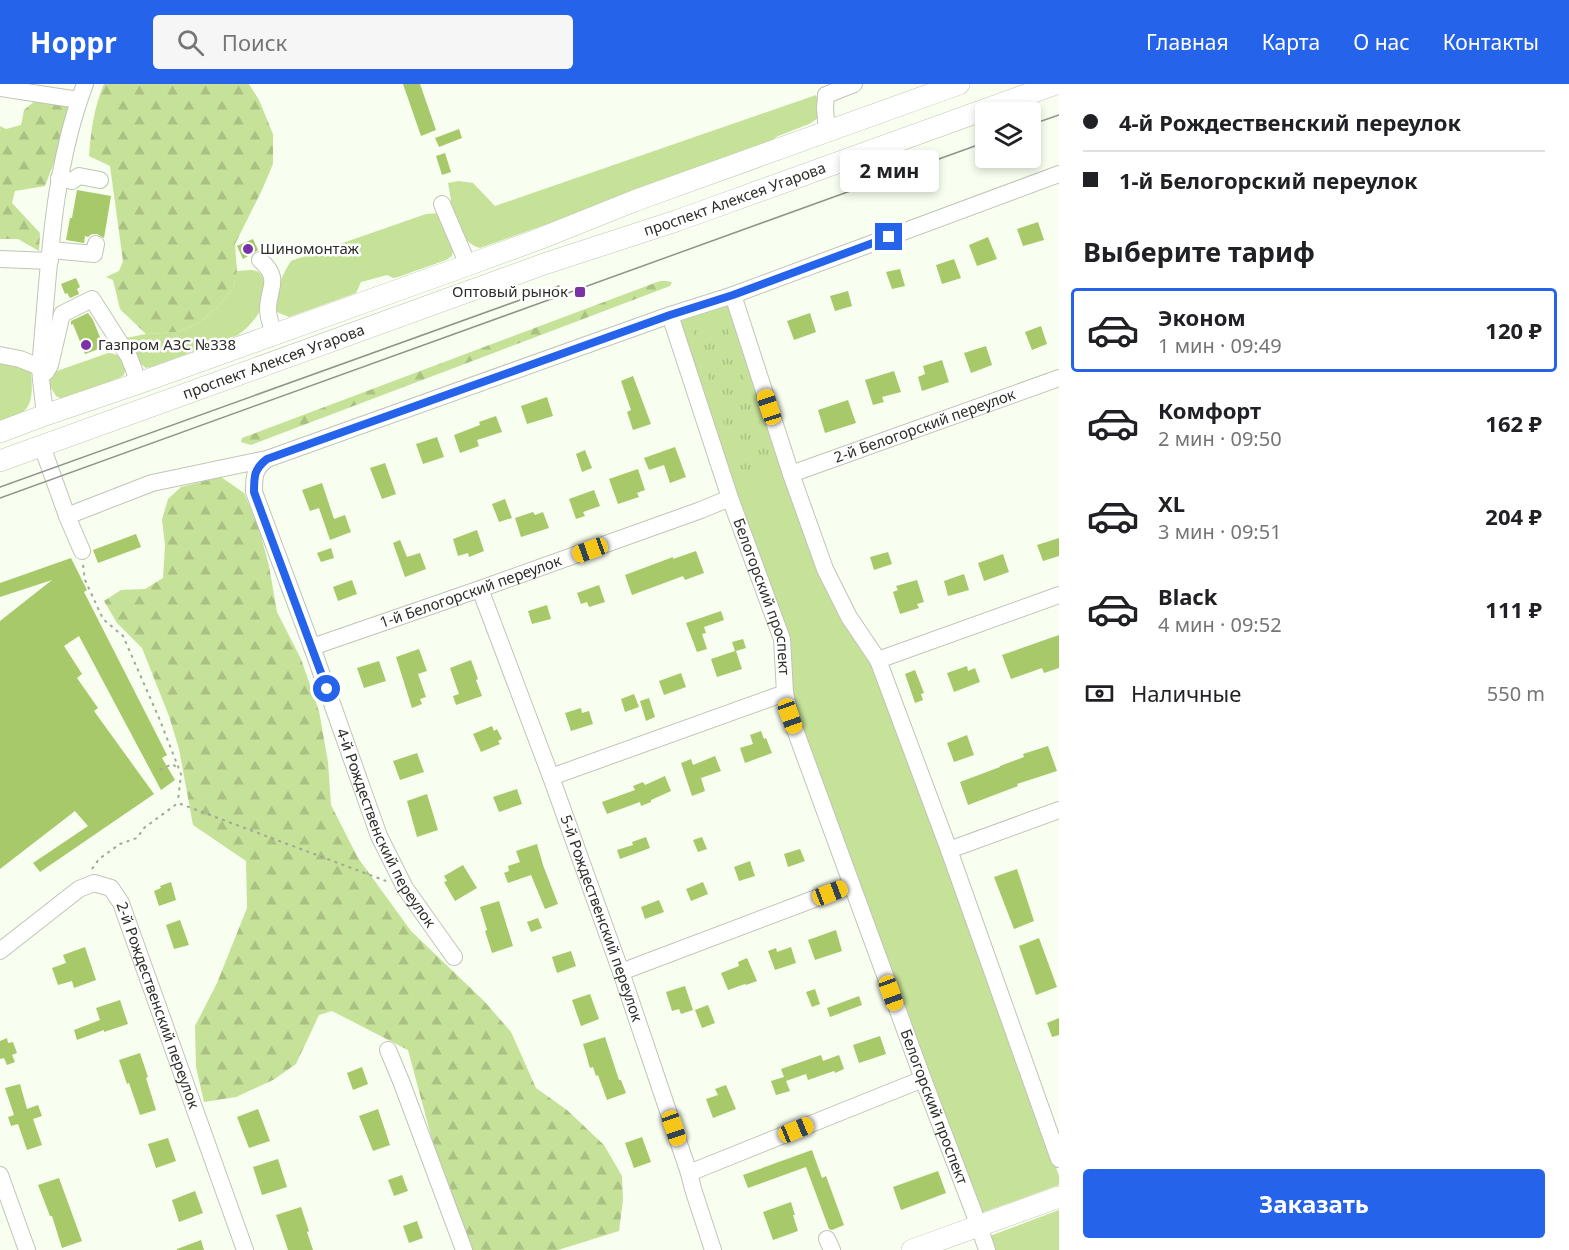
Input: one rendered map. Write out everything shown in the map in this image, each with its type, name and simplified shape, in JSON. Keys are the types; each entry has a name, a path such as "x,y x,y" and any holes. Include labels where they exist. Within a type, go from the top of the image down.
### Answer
{"main road":[{"name":"проспект Алексея Угарова","path":"0,432 468,265 634,201 956,84"},
{"name":"проспект Алексея Угарова","path":"0,461 547,263 676,221 1056,84"},
{"path":"539,238 547,263"},
{"path":"912,1250 1059,1197"}],"street":[{"path":"827,132 821,89 854,84"},
{"path":"0,88 82,92 59,178 50,255 40,374 45,415"},
{"path":"66,516 152,483 267,459 670,315 733,295 1059,174"},
{"path":"59,178 72,181 80,176 100,180"},
{"path":"442,204 468,265"},
{"path":"0,259 50,255 94,255 96,244"},
{"path":"260,260 269,268 273,279 267,312 274,334"},
{"path":"733,295 791,474 825,569 849,617 878,660 949,850 1059,1159"},
{"path":"40,374 50,365 63,314 92,299 129,357 139,383"},
{"name":"Белогорский проспект","path":"670,315 730,498 782,639 785,693 790,716 987,1250"},
{"path":"0,356 20,360 40,374"},
{"name":"2-й Белогорский переулок","path":"791,474 1059,378"},
{"path":"42,446 66,516 82,550"},
{"name":"4-й Рождественский переулок","path":"267,459 257,467 254,492 379,836 405,888 454,957"},
{"name":"1-й Белогорский переулок","path":"312,647 730,498"},
{"name":"5-й Рождественский переулок","path":"480,589 621,972 713,1250"},
{"path":"878,660 1059,595"},
{"path":"550,777 785,693"},
{"path":"949,850 1059,810"},
{"name":"2-й Рождественский переулок","path":"85,885 94,883 111,888 121,903 245,1250"},
{"path":"0,951 85,885"},
{"path":"621,972 851,885"},
{"path":"388,1050 464,1250"},
{"path":"689,1173 923,1079"},
{"path":"0,1175 27,1250"}],"path":[{"path":"82,550 85,580 103,619 123,636 181,774 178,803 144,828 137,838 120,844 99,859 89,873 85,885"},
{"path":"160,770 172,764 178,768"},
{"path":"178,803 405,888"}],"green space":[{"path":"104,84 249,84 259,100 273,134 273,164 235,244 237,271 233,288 217,308 199,323 178,332 146,334 120,309 113,280 106,277 119,271 123,261 110,166 89,156 94,119"},
{"path":"816,95 820,108 818,118 778,136 762,147 480,248 463,236 448,205 451,200 448,183 459,181 473,183 495,206"},
{"path":"36,100 72,103 59,150 45,186 15,191 12,203 40,233 39,251 18,239 0,239 0,126 6,129 21,125 24,110"},
{"path":"440,213 453,249 452,256 446,260 398,277 393,278 387,275 361,282 356,293 289,317 277,312 277,293 281,279 291,261 426,214"},
{"path":"237,271 258,272 262,275 265,290 259,312 244,330 238,335 154,366 146,368 140,363 126,338 178,332 199,323 217,308 233,288"},
{"path":"660,281 672,282 670,286 251,445 241,442 242,438"},
{"path":"717,305 729,306 781,458 876,665 1059,1176 1059,1185 978,1214 791,709 788,684 680,332 680,322 686,314"},
{"path":"725,322 777,474 745,484 692,330"},
{"path":"108,353 121,358 126,367 124,375 62,399 56,396 49,385 52,374"},
{"path":"0,362 22,366 31,372 32,388 27,408 16,416 0,421"},
{"path":"221,477 244,493 259,528 269,566 277,612 301,659 319,711 328,762 331,805 358,858 411,931 484,1001 511,1032 536,1088 567,1110 604,1145 622,1176 623,1200 619,1231 558,1250 472,1250 434,1147 408,1050 332,1011 319,1015 296,1064 273,1080 236,1097 204,1102 196,1067 195,1026 217,983 247,908 246,861 193,825 179,749 169,716 142,648 117,623 104,601 121,590 145,589 163,578 165,545 162,520 168,499 181,487"},
{"path":"1059,1210 1059,1250 992,1250 987,1237"}],"building":[{"path":"403,84 420,84 436,130 421,136"},
{"path":"459,129 462,138 439,147 435,138"},
{"path":"445,153 451,172 442,175 436,156"},
{"path":"77,190 111,196 104,238 92,234 85,236 84,243 66,240"},
{"path":"1038,222 1044,240 1023,246 1017,229"},
{"path":"988,237 997,259 977,266 969,245"},
{"name":"Шиномонтаж","path":"253,239 258,250 243,259 237,246"},
{"path":"954,259 961,278 942,284 936,265"},
{"path":"900,269 905,286 892,289 886,272"},
{"path":"76,278 80,287 77,289 79,294 70,298 67,293 65,294 61,284"},
{"path":"848,291 852,306 835,311 830,296"},
{"path":"88,313 104,347 85,354 71,321"},
{"path":"810,313 816,332 794,340 787,321"},
{"path":"1041,326 1047,344 1032,350 1025,332"},
{"path":"986,346 992,365 971,373 964,353"},
{"path":"942,360 949,382 922,391 918,377 925,374 923,366"},
{"path":"894,371 901,392 882,397 884,402 873,405 865,380"},
{"path":"633,376 651,424 633,430 627,412 631,410 621,381"},
{"path":"547,397 553,416 527,424 521,406"},
{"path":"848,400 856,423 825,433 818,410"},
{"path":"496,416 502,432 477,440 479,446 460,453 454,435"},
{"path":"437,437 444,457 423,464 416,444"},
{"path":"675,447 686,477 670,483 664,465 649,470 644,458"},
{"path":"585,450 592,468 582,472 576,454"},
{"path":"385,463 396,494 382,499 370,468"},
{"path":"638,469 645,490 637,493 639,497 618,504 609,479"},
{"path":"322,483 334,519 345,515 351,532 330,540 319,508 310,511 302,490"},
{"path":"594,490 600,506 583,512 585,516 576,519 569,499"},
{"path":"505,499 512,518 499,522 492,504"},
{"path":"533,512 535,515 543,512 549,528 521,537 515,518"},
{"path":"477,530 484,551 469,557 468,553 458,556 453,539"},
{"path":"136,534 141,547 98,563 93,550"},
{"path":"1059,538 1059,556 1043,561 1037,545"},
{"path":"400,540 407,557 420,553 426,569 405,577 393,543"},
{"path":"331,548 334,558 321,562 317,553"},
{"path":"696,551 704,573 685,580 683,576 632,595 625,575"},
{"path":"888,552 892,564 874,570 870,557"},
{"path":"1003,554 1009,572 984,581 978,563"},
{"path":"71,558 87,590 84,592 167,755 162,758 175,780 161,790 79,636 64,646 82,674 77,678 98,708 94,711 154,794 40,872 33,863 88,826 75,811 0,869 0,621 52,580 0,597 0,583"},
{"path":"964,574 969,590 948,596 944,581"},
{"path":"352,580 357,594 338,601 333,587"},
{"path":"917,580 924,602 917,604 919,608 900,614 893,592 898,590 896,586"},
{"path":"599,585 605,602 589,607 587,602 581,604 577,593"},
{"path":"547,605 551,619 532,624 528,611"},
{"path":"721,611 724,620 704,627 706,633 702,634 707,649 697,652 686,623"},
{"path":"1059,635 1059,668 1044,673 1042,668 1011,679 1002,655"},
{"path":"743,639 746,648 736,651 742,669 717,677 711,659 735,651 732,642"},
{"path":"419,649 427,671 418,674 426,697 420,699 422,704 412,708 396,657"},
{"path":"471,660 482,696 456,705 453,696 459,694 450,668"},
{"path":"379,661 386,681 364,688 357,668"},
{"path":"967,666 968,671 975,668 980,682 954,692 947,673"},
{"path":"915,670 924,693 921,694 923,700 915,703 905,674"},
{"path":"681,673 686,687 664,695 659,681"},
{"path":"634,694 639,707 625,712 621,699"},
{"path":"649,698 655,717 646,721 640,701"},
{"path":"581,708 582,713 589,711 593,724 571,731 565,713"},
{"path":"492,726 494,731 497,729 502,739 498,741 500,744 481,752 473,734"},
{"path":"761,731 772,753 745,763 740,748 753,744 750,735"},
{"path":"967,735 974,755 954,762 947,743"},
{"path":"1048,746 1057,771 1017,784 1018,786 968,805 960,782 1024,757 1023,754"},
{"path":"417,753 424,772 400,780 393,761"},
{"path":"715,756 721,771 701,778 705,791 692,796 681,763 691,759 693,765"},
{"path":"665,776 671,791 641,806 640,802 607,814 602,802 635,790 633,786 643,782 645,785"},
{"path":"517,789 522,804 499,812 493,797"},
{"path":"427,794 438,830 417,837 407,801"},
{"path":"646,837 650,848 620,859 617,850 633,845 632,842"},
{"path":"702,837 707,849 698,852 693,840"},
{"path":"537,844 558,904 545,909 531,875 508,883 504,873 509,871 508,866 520,862 516,851"},
{"path":"800,849 805,861 788,867 784,854"},
{"path":"750,861 755,876 739,881 734,867"},
{"path":"463,865 477,888 455,901 444,882 447,881 444,876"},
{"path":"1017,869 1034,921 1014,929 994,877"},
{"path":"171,882 176,900 159,906 154,891"},
{"path":"703,882 708,894 691,901 686,889"},
{"path":"659,900 664,912 645,919 641,907"},
{"path":"499,901 513,946 492,953 480,907"},
{"path":"538,918 542,928 531,932 527,922"},
{"path":"180,920 189,945 174,949 166,925"},
{"path":"836,930 842,951 815,960 808,940"},
{"path":"1039,938 1057,987 1036,995 1019,946"},
{"path":"85,947 96,980 74,988 72,981 58,985 52,968 66,963 63,955"},
{"path":"791,947 796,963 775,970 768,951 776,948 777,952"},
{"path":"571,951 576,966 557,973 552,957"},
{"path":"747,958 757,981 728,990 721,973 739,966 738,962"},
{"path":"685,986 693,1010 681,1014 679,1009 672,1011 666,992"},
{"path":"815,989 820,1004 812,1007 806,992"},
{"path":"590,994 599,1019 581,1026 572,1000"},
{"path":"859,996 862,1005 830,1017 827,1008"},
{"path":"120,1000 128,1024 77,1040 74,1030 100,1020 96,1008"},
{"path":"708,1005 715,1023 702,1028 695,1010"},
{"path":"1059,1018 1059,1035 1052,1037 1047,1023"},
{"path":"880,1036 886,1054 859,1063 853,1045"},
{"path":"605,1037 619,1080 626,1093 607,1100 598,1075 596,1076 593,1067 590,1068 583,1044"},
{"path":"7,1038 8,1043 13,1042 17,1053 12,1055 15,1062 7,1065 4,1058 0,1059 0,1041"},
{"path":"140,1053 156,1110 140,1115 119,1060"},
{"path":"821,1055 823,1061 839,1055 844,1069 808,1080 806,1074 786,1081 790,1091 776,1095 771,1081 784,1077 781,1069"},
{"path":"362,1067 368,1084 353,1090 347,1073"},
{"path":"20,1084 27,1109 38,1105 42,1116 33,1119 42,1145 27,1150 18,1124 11,1126 8,1117 14,1115 5,1088"},
{"path":"726,1085 736,1109 713,1118 706,1099 718,1095 715,1089"},
{"path":"258,1109 270,1141 249,1148 237,1117"},
{"path":"378,1109 390,1145 373,1151 359,1116"},
{"path":"642,1137 651,1162 634,1168 625,1143"},
{"path":"168,1138 176,1161 156,1168 148,1144"},
{"path":"812,1150 822,1178 826,1176 844,1225 832,1230 829,1229 806,1167 748,1188 743,1175"},
{"path":"278,1159 287,1187 262,1195 253,1167"},
{"path":"938,1171 946,1193 901,1210 893,1187"},
{"path":"402,1175 408,1191 394,1196 388,1180"},
{"path":"59,1178 82,1241 62,1248 52,1216 50,1216 38,1185"},
{"path":"195,1191 203,1213 179,1222 172,1200"},
{"path":"791,1202 798,1231 773,1240 763,1212"},
{"path":"301,1207 313,1250 288,1250 276,1215"},
{"path":"417,1221 423,1238 409,1243 403,1226"},
{"path":"201,1240 204,1250 177,1250 177,1249"}],"tram line":[{"path":"1041,121 1059,115"},
{"path":"0,498 975,146"},
{"path":"0,487 559,286"}],"place":[{"name":"Шиномонтаж","path":"248,249"},
{"name":"Оптовый рынок","path":"580,292"},
{"name":"Газпром АЗС №338","path":"86,345"}],"route":[{"path":"327,689 254,492 257,467 267,459 670,315 733,295 889,237"}]}
